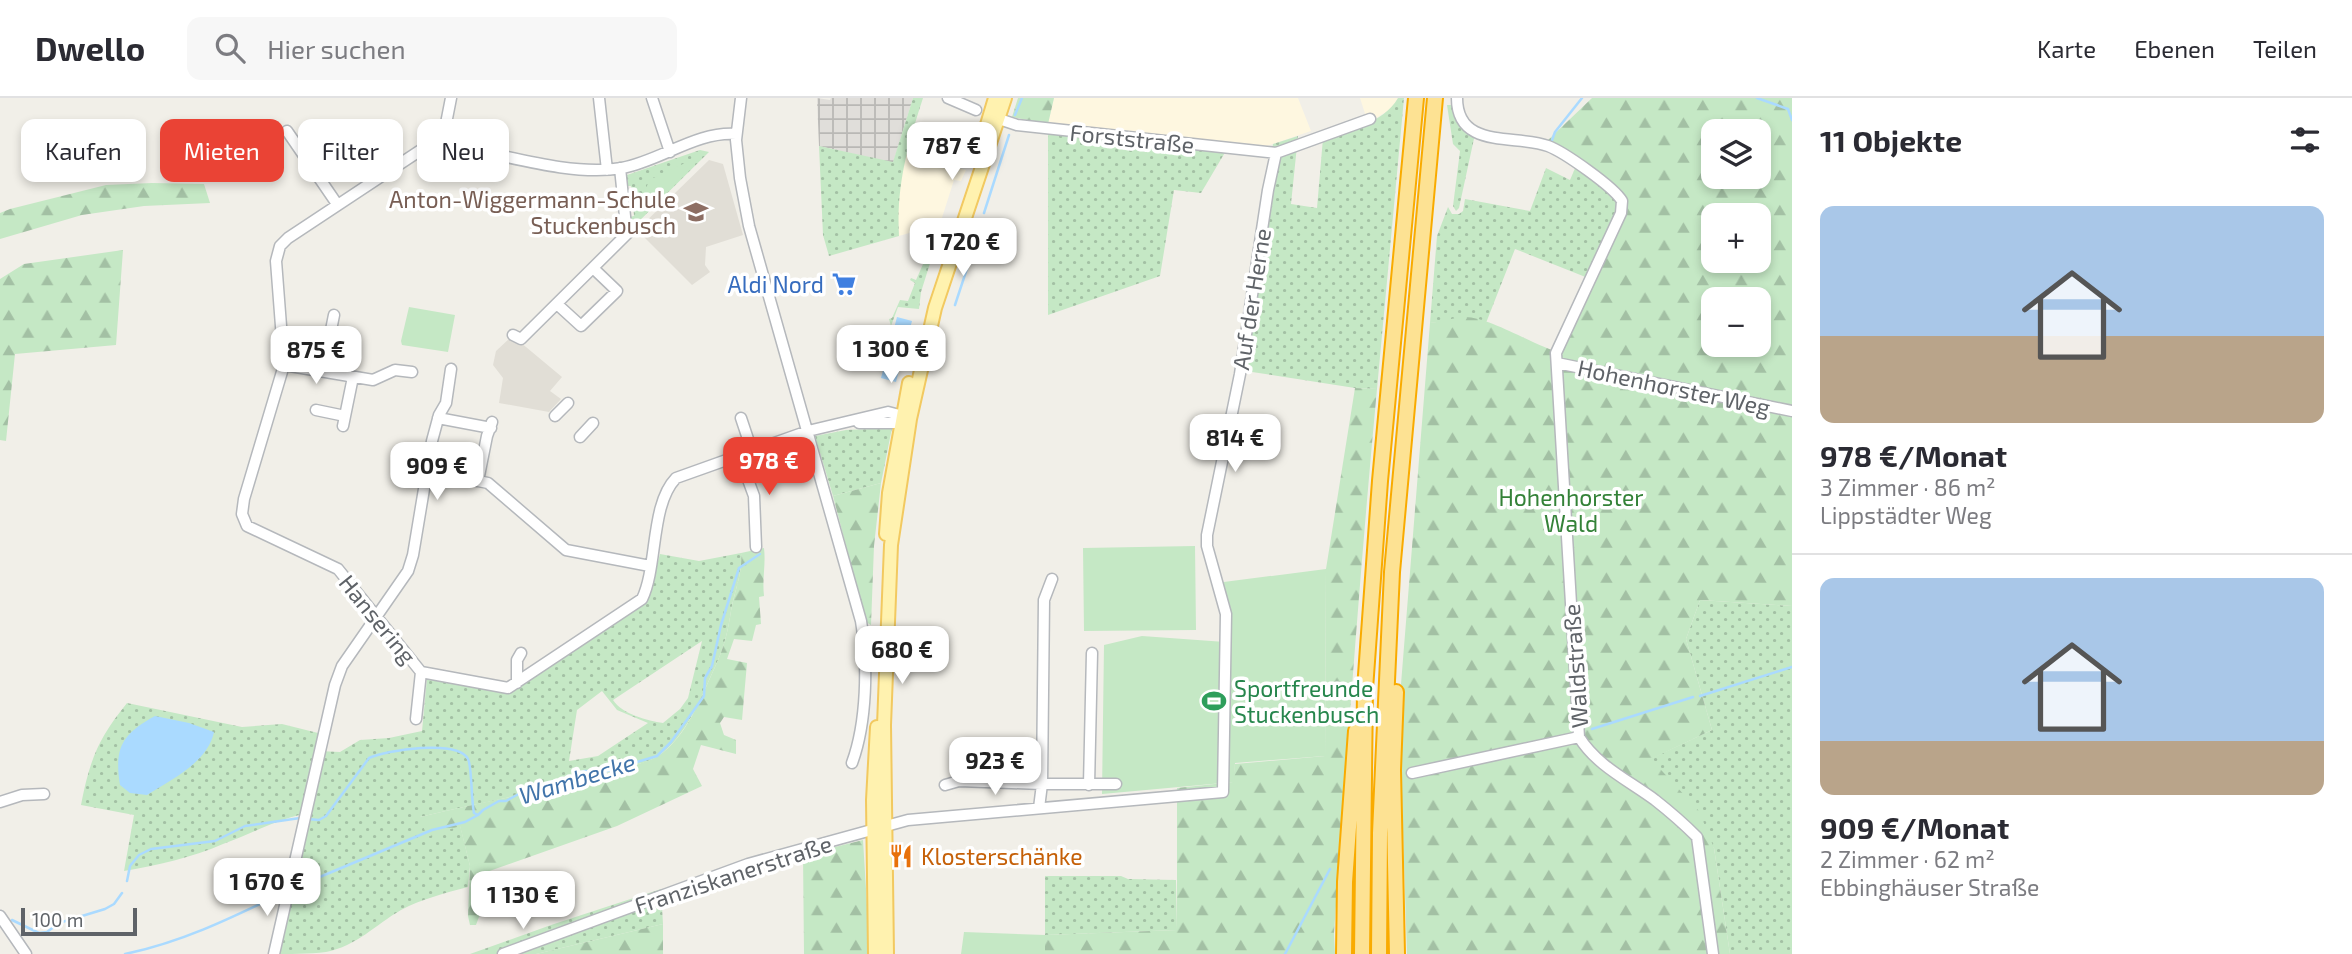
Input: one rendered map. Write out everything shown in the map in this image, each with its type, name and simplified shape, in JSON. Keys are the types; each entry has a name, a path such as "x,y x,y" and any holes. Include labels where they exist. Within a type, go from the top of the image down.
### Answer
{"highway":[{"path":"1362,954 1365,689 1380,481 1416,98"},
{"path":"1379,954 1380,833 1388,639 1435,98"},
{"path":"1388,639 1396,689 1393,770 1397,954"},
{"path":"1344,954 1345,882 1357,709 1365,689"}],"main road":[{"path":"887,954 874,760 881,666 887,510 904,419 993,117 995,98"},
{"path":"993,117 1005,98"},
{"path":"875,954 879,827"}],"street":[{"path":"447,119 451,98"},
{"path":"599,98 607,170"},
{"path":"652,98 670,152"},
{"path":"741,98 736,134 740,178 749,226 861,621 867,666 858,740 852,763"},
{"path":"948,98 976,110"},
{"name":"Waldstraße","path":"1457,98 1461,117 1472,131 1486,136 1547,146 1614,191 1622,201 1621,212 1556,353 1579,737 1605,767 1655,801 1697,837 1713,954"},
{"name":"Forststraße","path":"993,117 1017,125 1276,153"},
{"path":"1276,153 1370,119"},
{"path":"287,131 337,204"},
{"path":"509,156 589,171 607,170 638,164 706,138 736,134"},
{"name":"Hansering","path":"417,151 288,238 277,254 277,288 284,365 244,499 243,521 256,531 338,569 421,672 508,688 517,683"},
{"name":"Auf der Herne","path":"1223,792 1226,614 1207,546 1207,536 1240,374 1276,153"},
{"path":"513,335 521,339 631,230 626,226 620,168"},
{"path":"558,305 580,326 617,291 594,269"},
{"path":"316,410 344,421 350,377 328,345 334,315"},
{"name":"Hohenhorster Weg","path":"1557,363 1792,411"},
{"path":"284,365 373,380 395,370 412,372"},
{"path":"274,954 335,685 342,666 408,571 426,472 438,418 446,403 452,369"},
{"path":"555,416 568,403"},
{"path":"438,418 492,425 487,436 478,481"},
{"path":"741,418 752,451"},
{"path":"517,683 639,603 645,593 659,519 670,485 676,478 808,431 845,423 904,419"},
{"path":"580,437 593,423"},
{"path":"739,455 754,496 756,547"},
{"path":"426,472 488,483 566,550 650,566"},
{"path":"1039,808 1042,784 1044,600 1052,579"},
{"path":"517,683 517,660 521,653"},
{"path":"1089,785 1092,653"},
{"name":"Hansering","path":"416,719 421,672"},
{"path":"1412,773 1579,737"},
{"path":"945,785 959,781 1116,784"},
{"name":"Franziskanerstraße","path":"503,954 737,868 908,820 1223,792"},
{"path":"0,802 22,795 44,794"},
{"path":"0,916 26,954"}],"shaded area":[{"path":"817,98 913,98 893,163 819,146"},
{"path":"1054,98 1298,98 1311,131 1264,147 1048,124"},
{"path":"1360,98 1398,98 1391,109 1368,123"},
{"path":"905,153 966,170 961,181 954,180 940,224 899,236 897,204"},
{"name":"Anton-Wiggermann-Schule Stuckenbusch","path":"709,160 723,164 743,235 706,247 705,265 710,272 692,285 637,230"},
{"path":"511,337 562,377 550,391 561,399 549,412 499,403 503,378 493,365 496,351"}],"green space":[{"path":"913,98 923,98 904,166 899,200 899,236 829,256 823,235 819,146 893,162"},
{"path":"1018,98 1054,98 1048,124 1012,117"},
{"path":"1398,98 1404,98 1377,389 1239,370 1273,144 1298,136 1291,204 1317,208 1323,138 1375,120 1392,107"},
{"name":"Hohenhorster Wald","path":"1592,98 1792,98 1792,606 1700,600 1686,639 1712,730 1651,759 1699,811 1714,848 1730,954 1407,954 1399,709 1430,323 1463,317 1473,318 1562,353 1624,207 1628,206 1626,197 1623,198 1545,143"},
{"path":"1447,105 1455,105 1475,134 1459,208 1456,211 1453,206 1460,151 1453,144"},
{"path":"1048,124 1230,144 1201,193 1174,190 1160,276 1048,315"},
{"path":"700,150 709,152 639,221 629,225 629,217 634,216 633,203 627,203 627,200 633,199 631,186 625,186 624,176"},
{"path":"685,163 691,169 639,221 636,218 649,180"},
{"path":"1576,166 1616,198 1618,209 1588,278 1515,249 1486,323 1463,319 1430,323 1437,236 1448,207 1452,214 1459,214 1463,211 1465,199 1530,211 1546,168 1570,180"},
{"path":"204,184 210,203 144,206 82,215 0,239 0,213 10,209 106,185"},
{"path":"934,238 937,241 921,292 919,309 898,307 891,326 889,319 900,300 908,301 915,283 910,280 916,280 924,262 919,259 925,259 932,243 927,241"},
{"path":"123,250 116,345 15,354 6,441 0,440 0,279 24,264"},
{"path":"409,307 455,315 448,352 402,345"},
{"path":"1355,388 1377,389 1349,729 1334,933 1335,954 1045,954 1045,935 1177,930 1177,788 1233,782 1235,764 1325,756 1326,569"},
{"path":"892,428 881,483 833,496 815,436 846,430"},
{"path":"881,483 874,546 871,625 866,622 833,496"},
{"path":"1195,546 1196,630 1084,631 1083,548"},
{"path":"764,548 764,596 759,597 761,624 756,625 752,641 734,639 727,659 747,663 742,720 724,717 720,723 724,735 736,740 736,754 701,745 693,769 702,786 617,826 481,874 480,914 476,925 470,925 470,866 460,826 427,837 420,817 568,784 658,756 685,727 718,660 740,575 741,553"},
{"path":"741,553 740,575 721,653 692,715 668,748 639,764 420,817 460,825 470,866 468,887 409,906 337,949 319,953 272,954 304,814 273,823 199,853 124,871 134,815 81,805 96,750 127,703 242,727 282,724 318,733 321,737 319,751 340,752 360,740 389,738 422,731 427,678 511,691 641,606 648,599 660,554 699,561","holes":["702,641 688,698 680,709 663,723 629,713 613,700","602,691 617,710 648,723 598,756 569,761 577,710"]},
{"name":"Sportfreunde Stuckenbusch","path":"1326,569 1325,756 1235,763 1234,782 1102,794 1104,645 1142,636 1225,642 1224,614 1216,583"},
{"path":"1700,600 1792,606 1792,954 1730,954 1714,848 1650,759 1712,730 1686,639"},
{"path":"863,840 870,954 804,954 803,855"},
{"path":"1045,876 1121,876 1128,879 1176,880 1177,930 1045,935"},
{"path":"661,889 663,924 536,954 470,954 551,925"},
{"path":"663,924 663,954 536,954"},
{"path":"964,932 1045,935 1045,954 961,954"}],"water":[{"path":"897,317 912,321 896,382 881,378"},
{"path":"155,716 189,723 214,732 204,752 187,769 147,795 130,793 120,785 120,752 128,736"}],"waterway":[{"name":"Wambecke","path":"1015,115 1022,98"},
{"path":"1551,143 1555,132 1582,98"},
{"path":"1757,98 1788,109 1792,120"},
{"name":"Wambecke","path":"984,213 1009,135"},
{"name":"Wambecke","path":"955,305 980,229"},
{"name":"Wambecke","path":"291,889 432,830 465,822 499,801 506,801 524,791 540,788 585,771 604,772 657,756 671,742 704,696 705,678 712,666 721,625 739,568 760,554"},
{"path":"1700,696 1792,667"},
{"path":"1592,729 1693,697"},
{"name":"Wambecke","path":"307,819 319,820 326,816 369,758 421,748 451,749 462,753 468,759 474,813 478,815"},
{"name":"Wambecke","path":"127,881 130,866 139,855 151,849 215,841 245,826 300,818"},
{"path":"1285,954 1330,869"},
{"name":"Wambecke","path":"125,954 187,936 285,892"},
{"name":"Wambecke","path":"12,920 39,933 47,932 59,923 105,909 114,904 122,893"}],"place":[{"name":"Anton-Wiggermann-Schule Stuckenbusch","path":"696,212"},
{"name":"Aldi Nord","path":"844,284"},
{"name":"Sportfreunde Stuckenbusch","path":"1214,701"},
{"name":"Klosterschänke","path":"901,856"}]}
